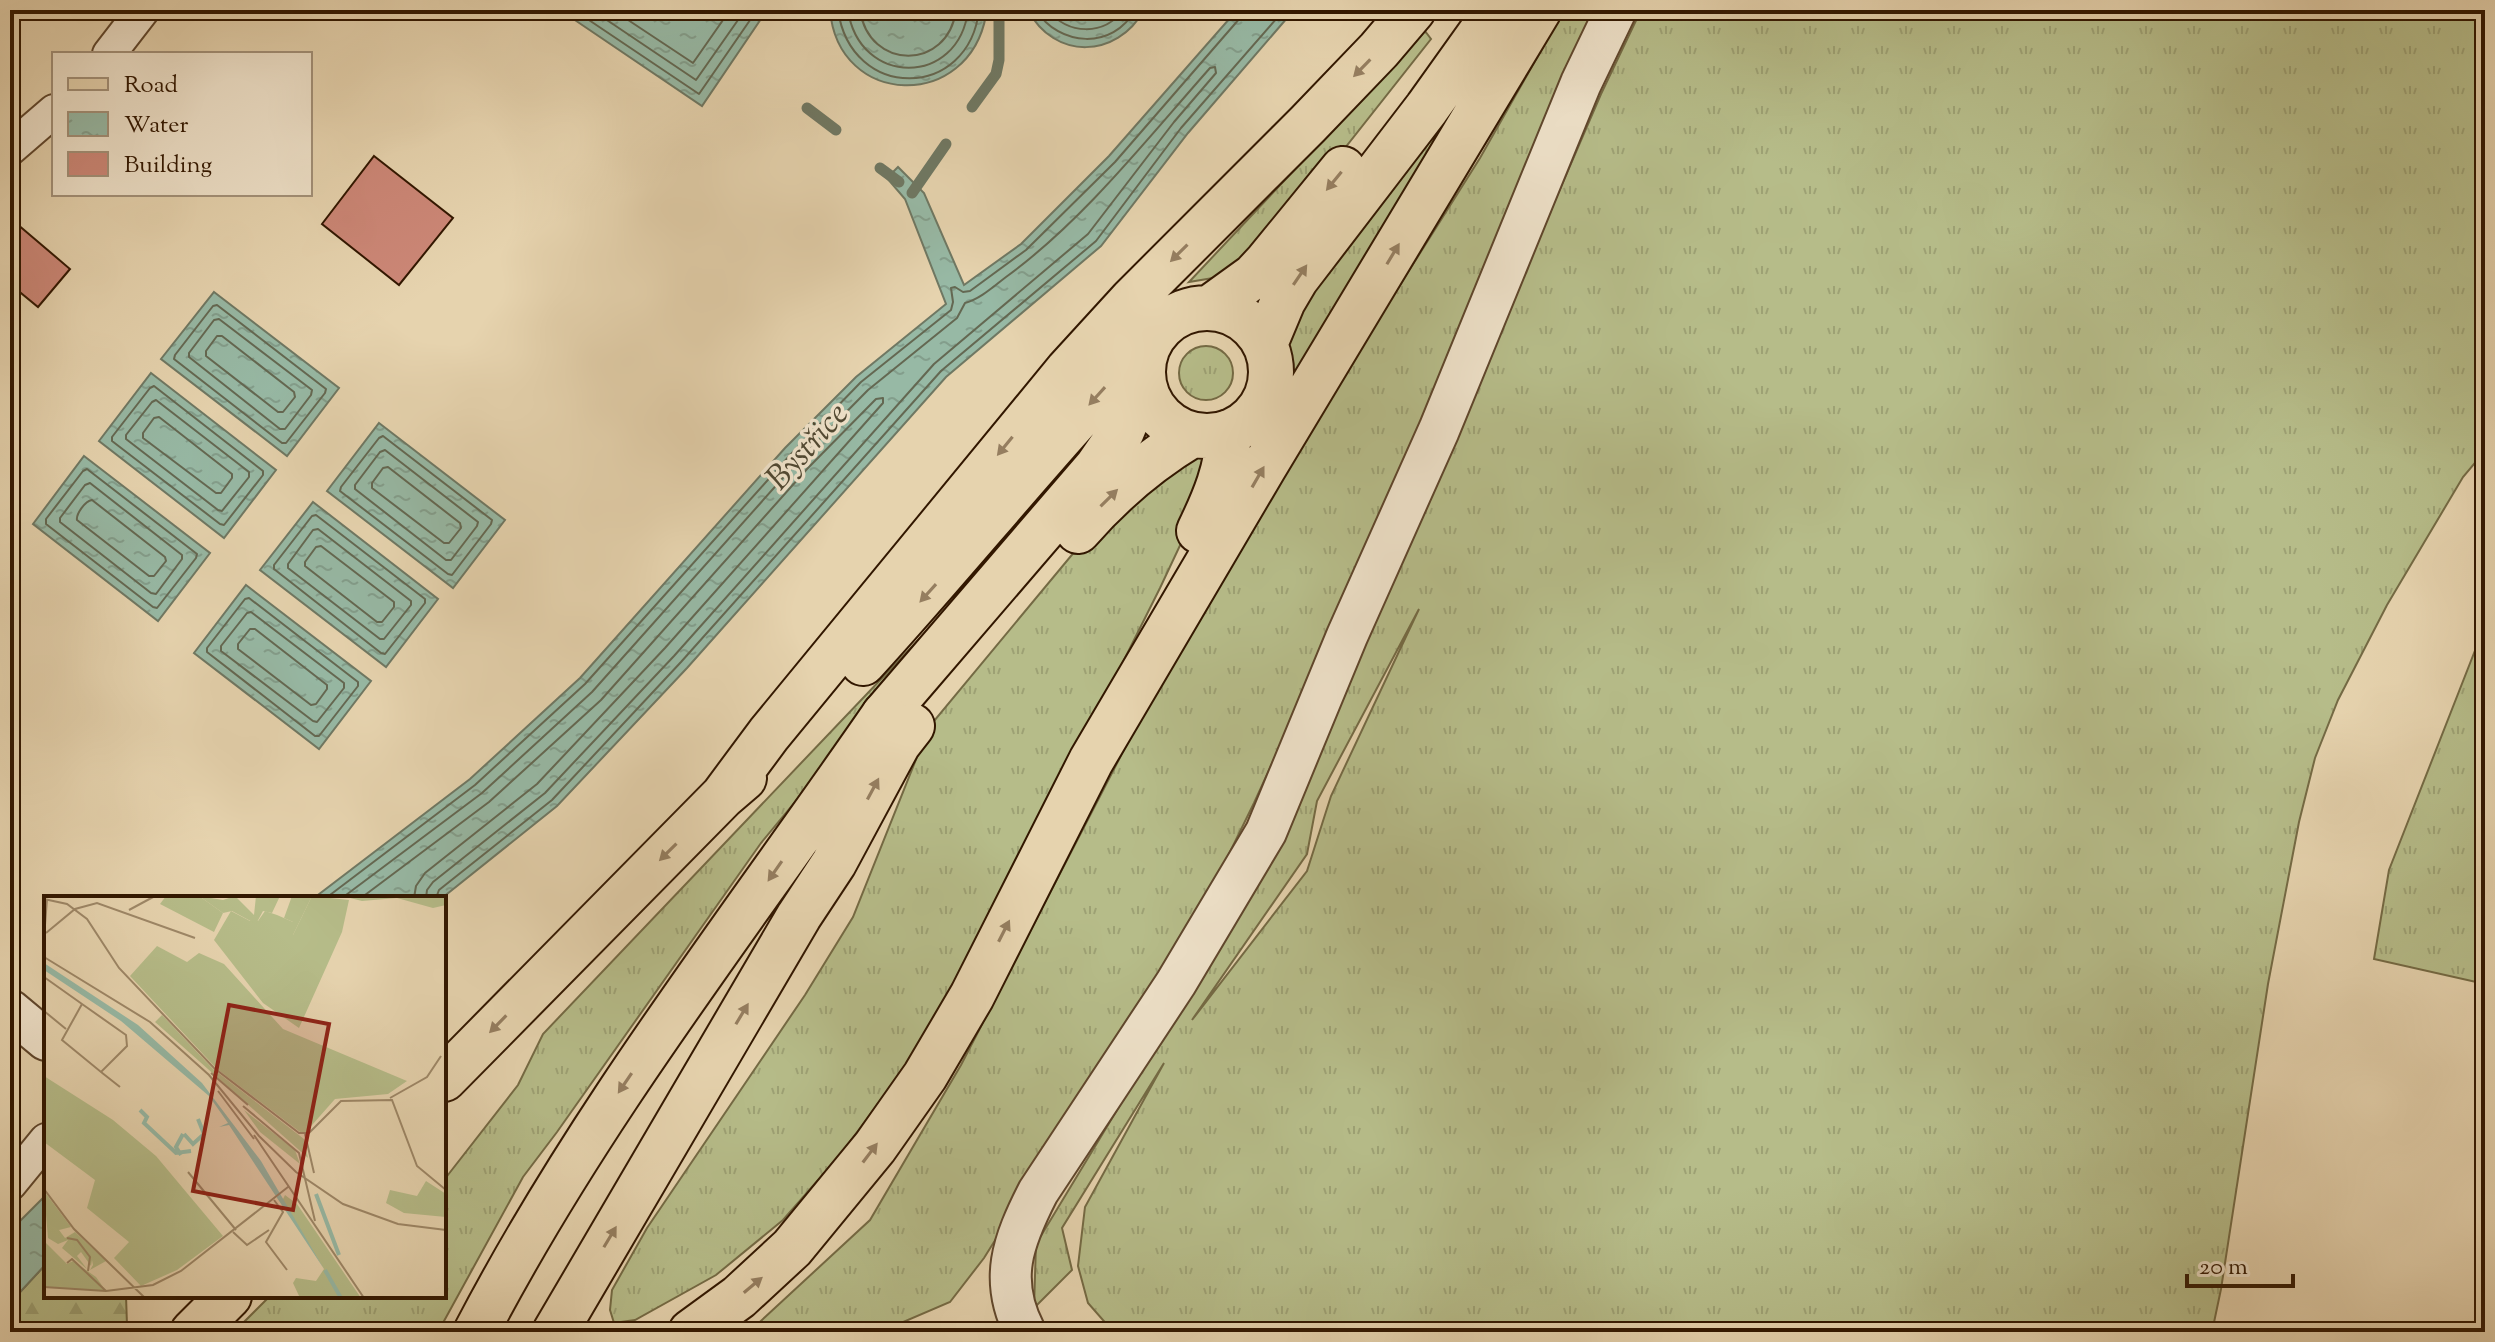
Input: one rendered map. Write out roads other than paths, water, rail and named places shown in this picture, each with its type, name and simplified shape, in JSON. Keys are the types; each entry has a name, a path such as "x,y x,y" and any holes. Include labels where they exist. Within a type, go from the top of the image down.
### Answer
{"main road":[{"path":"723,796 785,715 1068,370 1132,300 1339,92 1413,10"},
{"path":"1211,307 1254,276 1267,262 1469,10"},
{"path":"1265,344 1296,279 1427,108 1497,10"},
{"path":"691,1332 739,1297 792,1248 822,1215 925,1076 972,996 1091,761 1539,10"},
{"path":"476,1332 501,1284 585,1145 646,1052 898,720 1097,467 1122,431 1147,360 1171,318 1211,307 1239,316 1252,325 1265,344 1270,372 1263,400 1248,421 1155,457 1137,472 1085,523 979,645 898,720 898,744 834,863 799,916 562,1318"},
{"path":"446,1077 723,796 823,706 935,585 1098,394 1147,360"},
{"path":"1147,360 1155,411 1169,425 1210,434"},
{"path":"1091,761 1122,685 1214,502 1224,470 1210,434"}],"street":[{"path":"111,52 143,10"},
{"path":"1025,1332 1014,1312 1010,1285 1012,1254 1021,1226 1038,1192 1176,983 1266,832 1347,636 1439,430 1581,83 1616,10"},
{"path":"10,149 52,113"},
{"path":"10,1010 44,1038"},
{"path":"10,1184 44,1142"}],"water":[{"path":"564,10 767,10 702,106"},
{"path":"830,10 986,10 986,15 975,46 956,68 931,81 905,85 878,80 855,66 838,42"},
{"path":"1028,10 1144,10 1118,38 1102,45 1086,47 1069,45 1053,38 1039,26"},
{"name":"Bystřice","path":"1237,10 1294,10 1188,133 1101,246 946,377 687,668 557,806 444,896 317,896 470,779 580,678 785,448 856,377 946,304 905,199 887,178 898,167 924,193 964,285 1021,244 1109,156"},
{"path":"214,292 339,388 287,456 161,359"},
{"path":"151,373 276,470 224,538 99,441"},
{"path":"379,423 505,520 453,588 327,491"},
{"path":"84,456 210,553 158,621 33,524"},
{"path":"313,502 438,599 386,667 260,570"},
{"path":"246,585 371,681 319,749 194,653"},
{"path":"44,1197 44,1266 10,1303 10,1231"}],"waterway":[{"path":"972,107 996,74 999,10"},
{"path":"807,108 836,130"},
{"path":"912,193 946,144"},
{"path":"880,168 899,182"}]}
